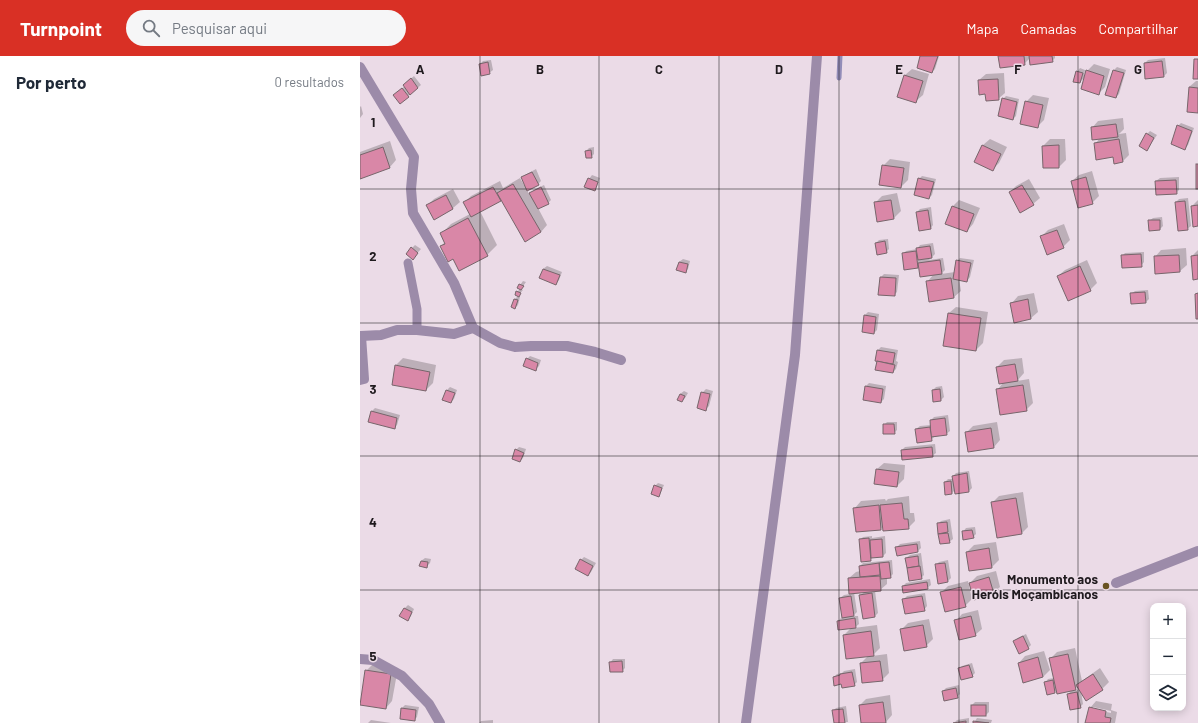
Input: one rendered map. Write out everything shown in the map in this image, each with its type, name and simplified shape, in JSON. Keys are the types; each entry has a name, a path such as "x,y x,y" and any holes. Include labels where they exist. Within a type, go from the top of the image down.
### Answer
{"street":[{"path":"746,723 795,355 817,56"},
{"path":"360,67 414,157 411,188 413,213 454,283 474,328 500,343 515,347 567,346 595,352 621,360"},
{"path":"360,380 364,379 361,336 381,334 397,330 416,330 454,334 474,328"},
{"path":"1116,583 1198,551"},
{"path":"360,659 373,660 402,676 429,704 440,723"}],"lane":[{"path":"408,263 417,310 416,330"}],"building":[{"path":"920,56 938,56 932,73 917,68"},
{"path":"998,56 1024,56 1025,65 1000,68"},
{"path":"1029,56 1052,56 1053,62 1030,65"},
{"path":"1194,59 1198,59 1198,79 1193,79"},
{"path":"1162,61 1164,77 1145,79 1144,63"},
{"path":"488,62 490,74 481,76 479,64"},
{"path":"1086,70 1104,76 1099,95 1081,89"},
{"path":"1113,70 1124,73 1116,98 1105,95"},
{"path":"1076,71 1083,73 1080,83 1073,82"},
{"path":"904,75 923,81 916,103 897,97"},
{"path":"411,78 418,88 410,95 403,85"},
{"path":"998,79 999,100 986,101 985,94 979,95 978,80"},
{"path":"1189,87 1198,88 1198,113 1187,112"},
{"path":"402,88 409,97 400,104 393,95"},
{"path":"1002,98 1017,102 1013,120 998,116"},
{"path":"1025,101 1043,105 1038,128 1020,124"},
{"path":"1116,124 1118,137 1092,140 1091,127"},
{"path":"1177,125 1192,131 1185,150 1171,144"},
{"path":"1146,133 1154,138 1147,151 1139,146"},
{"path":"1119,139 1123,162 1114,164 1113,157 1096,160 1094,143"},
{"path":"982,145 1001,154 993,171 974,162"},
{"path":"1059,145 1059,168 1043,168 1042,146"},
{"path":"383,147 390,168 360,179 360,155"},
{"path":"591,150 592,158 586,158 585,151"},
{"path":"1196,164 1198,164 1198,189 1196,189"},
{"path":"882,165 904,168 901,188 879,185"},
{"path":"532,172 539,185 527,191 521,177"},
{"path":"1086,177 1093,204 1078,208 1071,181"},
{"path":"588,178 598,182 595,191 584,187"},
{"path":"918,178 934,182 929,199 914,195"},
{"path":"1176,180 1177,194 1156,195 1155,181"},
{"path":"513,184 541,232 525,242 497,193"},
{"path":"1022,185 1034,205 1020,213 1009,192"},
{"path":"493,187 501,201 471,217 463,202"},
{"path":"541,187 549,204 538,209 529,193"},
{"path":"446,195 453,209 434,220 426,205"},
{"path":"891,200 894,219 877,222 874,202"},
{"path":"1185,201 1188,230 1178,231 1175,202"},
{"path":"1198,205 1198,226 1193,227 1191,206"},
{"path":"952,206 974,214 967,232 945,224"},
{"path":"928,210 931,229 919,231 916,212"},
{"path":"468,218 488,256 459,271 453,259 448,262 440,246 445,244 440,233"},
{"path":"1148,220 1160,220 1160,230 1149,231"},
{"path":"1057,230 1064,248 1047,255 1040,236"},
{"path":"885,241 887,253 877,255 875,243"},
{"path":"930,246 932,258 918,260 916,248"},
{"path":"411,247 418,253 413,260 406,254"},
{"path":"916,251 918,268 904,270 902,253"},
{"path":"1141,254 1142,267 1122,268 1121,255"},
{"path":"1179,255 1180,272 1155,274 1154,256"},
{"path":"1198,255 1198,279 1193,280 1191,256"},
{"path":"940,260 942,274 920,277 918,263"},
{"path":"956,260 971,263 967,282 953,279"},
{"path":"679,262 688,264 686,273 676,270"},
{"path":"1080,266 1091,291 1068,301 1057,276"},
{"path":"543,269 560,275 556,285 539,278"},
{"path":"880,277 896,278 895,296 878,295"},
{"path":"951,278 954,298 929,302 926,281"},
{"path":"519,284 524,286 521,290 517,288"},
{"path":"516,291 521,293 519,297 515,295"},
{"path":"1145,292 1146,303 1131,304 1130,293"},
{"path":"1198,293 1198,319 1196,319 1195,294"},
{"path":"514,299 518,300 515,309 511,307"},
{"path":"1028,299 1031,319 1014,323 1010,303"},
{"path":"948,313 981,318 976,351 943,346"},
{"path":"864,315 876,317 874,334 862,332"},
{"path":"877,350 895,353 893,364 875,361"},
{"path":"526,358 538,363 536,371 523,366"},
{"path":"877,361 895,365 893,373 875,370"},
{"path":"1015,364 1018,381 999,384 996,367"},
{"path":"395,365 430,372 426,391 392,385"},
{"path":"1023,385 1027,411 1000,415 996,389"},
{"path":"865,386 883,389 881,403 863,400"},
{"path":"940,389 941,401 933,402 932,390"},
{"path":"446,390 455,393 451,403 442,400"},
{"path":"701,392 710,394 706,411 697,408"},
{"path":"680,394 685,396 682,402 677,400"},
{"path":"371,411 397,418 395,429 368,422"},
{"path":"945,418 947,435 931,437 930,420"},
{"path":"883,424 894,424 895,434 883,434"},
{"path":"930,427 932,441 917,443 915,429"},
{"path":"991,428 994,448 968,452 965,432"},
{"path":"932,447 933,457 902,460 901,450"},
{"path":"515,449 524,453 520,462 512,459"},
{"path":"876,469 899,472 897,487 874,484"},
{"path":"967,473 969,492 955,494 952,476"},
{"path":"951,481 952,494 945,495 944,482"},
{"path":"654,485 662,488 659,497 651,494"},
{"path":"1016,498 1022,534 997,538 991,502"},
{"path":"902,503 904,519 908,519 909,529 883,531 880,505"},
{"path":"879,505 881,530 856,532 853,508"},
{"path":"947,522 948,532 938,534 937,523"},
{"path":"972,530 974,538 963,540 962,531"},
{"path":"948,533 950,543 940,544 938,534"},
{"path":"869,538 871,561 861,562 859,539"},
{"path":"882,539 883,557 871,558 870,540"},
{"path":"917,544 918,552 897,556 895,547"},
{"path":"989,548 992,568 969,571 966,552"},
{"path":"918,556 919,566 907,568 905,558"},
{"path":"580,559 593,566 588,576 575,569"},
{"path":"421,561 428,562 427,568 419,566"},
{"path":"889,562 891,578 881,579 879,563"},
{"path":"879,563 880,575 860,577 859,566"},
{"path":"945,563 948,582 938,584 935,564"},
{"path":"920,566 922,579 909,581 907,568"},
{"path":"880,576 881,591 849,594 848,578"},
{"path":"989,577 994,594 974,600 969,583"},
{"path":"927,582 928,589 903,593 902,586"},
{"path":"961,587 966,607 945,612 940,592"},
{"path":"872,593 875,617 863,619 859,595"},
{"path":"851,596 854,616 842,618 839,598"},
{"path":"922,596 925,611 905,614 902,599"},
{"path":"404,608 412,612 408,621 399,616"},
{"path":"971,616 976,636 959,640 954,620"},
{"path":"855,618 856,628 838,630 837,621"},
{"path":"923,625 927,647 904,651 900,629"},
{"path":"871,631 874,656 846,659 843,635"},
{"path":"1023,636 1029,649 1019,654 1013,641"},
{"path":"1068,654 1076,690 1057,694 1049,658"},
{"path":"1038,657 1043,677 1023,683 1018,663"},
{"path":"622,661 623,672 610,672 609,662"},
{"path":"880,661 883,681 862,683 860,663"},
{"path":"969,665 973,677 961,680 958,668"},
{"path":"365,670 391,674 386,709 360,705"},
{"path":"852,672 855,686 842,688 841,684 834,686 833,677"},
{"path":"1093,674 1103,690 1086,701 1076,685"},
{"path":"1053,680 1055,693 1047,695 1044,682"},
{"path":"956,688 958,698 944,701 942,691"},
{"path":"1077,692 1081,708 1070,710 1067,694"},
{"path":"883,702 886,723 861,723 859,705"},
{"path":"971,705 986,705 986,716 971,716"},
{"path":"1089,707 1106,711 1105,717 1111,718 1110,723 1085,723"},
{"path":"401,708 416,710 415,721 400,719"},
{"path":"843,709 845,723 834,723 832,710"},
{"path":"966,721 966,723 953,723"},
{"path":"973,721 989,723 973,723"}],"waterway":[{"path":"839,78 840,56"}],"place":[{"name":"Monumento aos Heróis Moçambicanos","path":"1106,586"}]}
